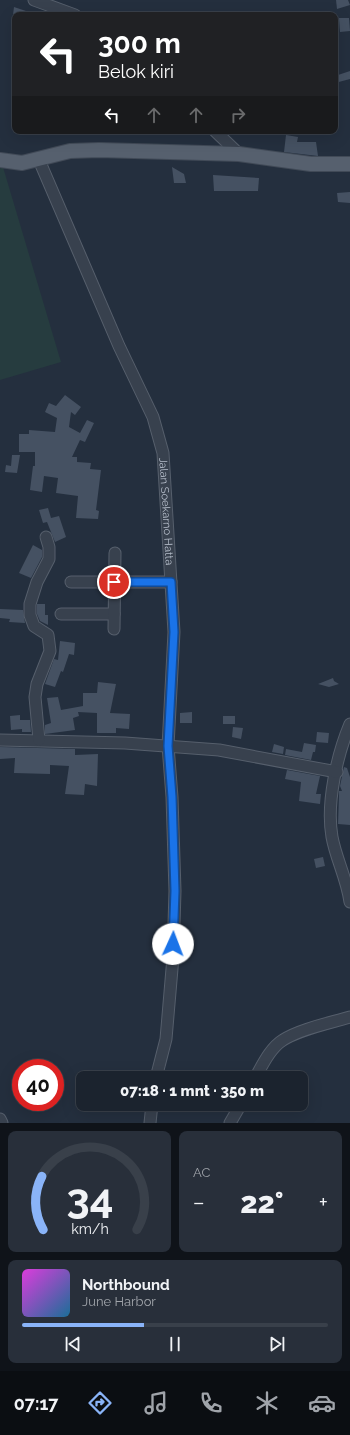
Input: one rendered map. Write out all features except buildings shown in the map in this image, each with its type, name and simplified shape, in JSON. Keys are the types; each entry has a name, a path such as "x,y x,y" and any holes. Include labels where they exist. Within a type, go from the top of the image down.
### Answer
{"main road":[{"path":"0,160 22,163 70,152 99,150 239,154 311,164 350,164"}],"street":[{"path":"34,0 67,12"},
{"path":"218,134 239,154"},
{"name":"Jalan Soekarno Hatta","path":"39,160 113,332 153,417 163,453 174,632 168,746 172,797 175,891 173,957 166,1039 158,1071"},
{"path":"39,740 35,697 37,684 50,651 48,636 34,626 30,610 37,582 49,559 49,547 46,537"},
{"path":"114,629 115,553"},
{"path":"71,582 171,582"},
{"path":"61,614 114,614"},
{"path":"350,724 340,755 331,802 332,837 348,884 350,902"},
{"path":"0,740 39,740 168,746 218,750 336,772"},
{"path":"259,1071 270,1053 282,1041 304,1031 350,1017"},
{"path":"150,1123 151,1111"},
{"path":"230,1123 237,1111"},
{"path":"0,1119 2,1123"}],"green space":[{"path":"0,157 61,362 0,380"}],"route":[{"path":"114,582 171,582 174,632 168,746 172,797 175,891 173,944"}]}
